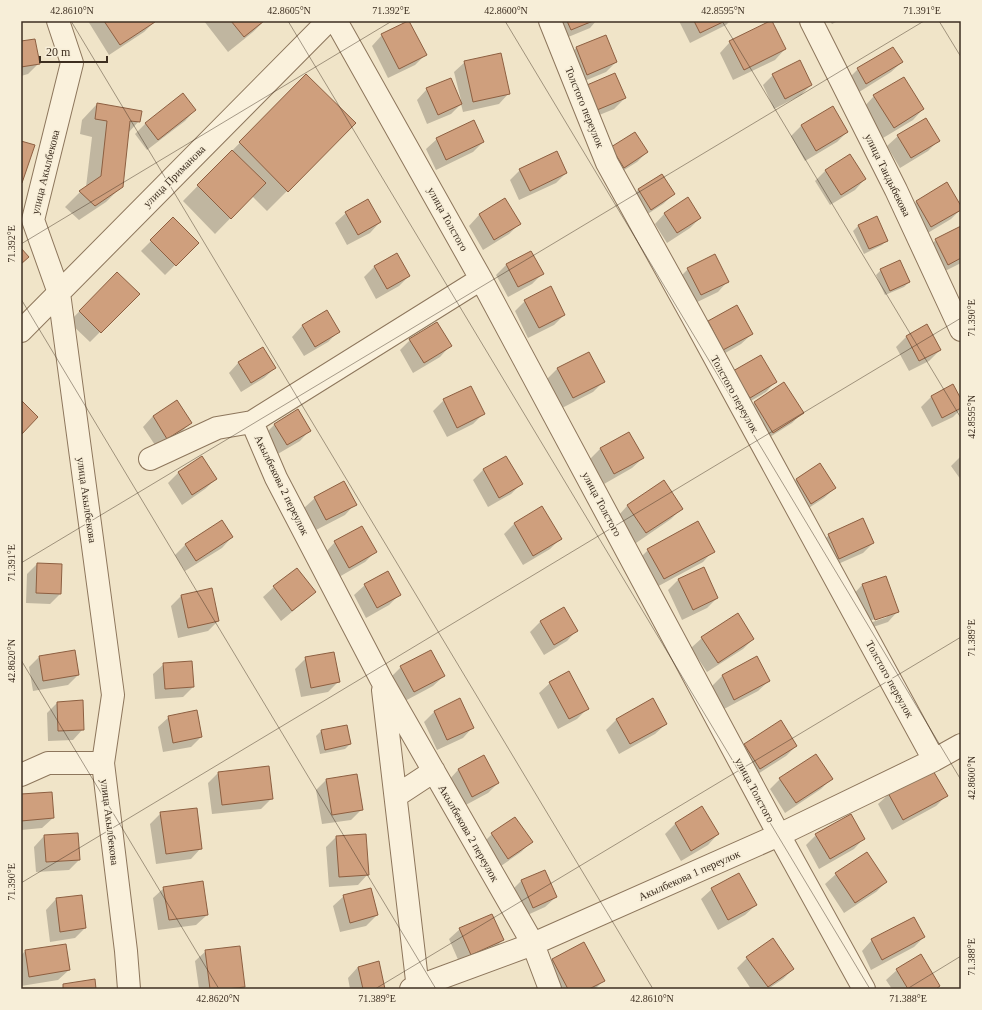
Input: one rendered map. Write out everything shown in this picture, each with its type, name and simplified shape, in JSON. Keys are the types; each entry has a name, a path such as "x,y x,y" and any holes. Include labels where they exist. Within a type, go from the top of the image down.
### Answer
{"street":[{"name":"улица Акылбекова","path":"58,21 72,63 33,220 59,292 113,695 103,763 126,951 129,989"},
{"name":"улица Приманова","path":"21,331 328,21"},
{"name":"улица Толстого","path":"336,21 481,279 779,835 864,989"},
{"name":"Толстого переулок","path":"550,21 607,163 934,760"},
{"name":"улица Тандыбекова","path":"811,21 896,190 961,330"},
{"name":"Акылбекова 2 переулок","path":"481,279 252,422 276,478 382,681 532,944 550,989"},
{"path":"150,459 217,428 252,422"},
{"name":"Акылбекова 2 переулок","path":"382,681 396,796 416,988"},
{"name":"Акылбекова 1 переулок","path":"416,988 532,944 779,835 934,760 961,745"},
{"path":"21,775 48,763 103,763"},
{"path":"396,796 434,771"}],"building":[{"path":"104,21 154,21 155,22 120,45"},
{"path":"231,21 264,21 244,37"},
{"path":"408,21 427,55 399,69 381,34"},
{"path":"567,21 593,21 571,30"},
{"path":"694,21 725,21 700,33"},
{"path":"772,21 786,49 744,70 729,41"},
{"path":"606,35 617,62 587,75 576,47"},
{"path":"35,39 40,64 21,67 21,41"},
{"path":"893,47 903,62 866,84 857,68"},
{"path":"501,53 510,94 473,102 464,61"},
{"path":"800,60 812,85 785,99 772,74"},
{"path":"615,73 626,98 597,110 587,85"},
{"path":"306,74 356,123 288,192 239,142"},
{"path":"904,77 924,109 894,128 873,95"},
{"path":"451,78 462,104 438,115 426,88"},
{"path":"183,93 196,110 158,140 145,123"},
{"path":"97,103 142,111 140,122 130,121 123,187 95,206 79,191 101,176 107,121 95,119"},
{"path":"833,106 848,132 816,151 801,125"},
{"path":"926,118 940,141 911,158 897,135"},
{"path":"474,120 484,142 446,160 436,138"},
{"path":"635,132 648,152 624,168 611,147"},
{"path":"21,141 35,145 22,183 21,183"},
{"path":"232,150 266,183 231,219 197,185"},
{"path":"557,151 567,173 530,191 519,169"},
{"path":"850,154 866,179 841,195 825,170"},
{"path":"662,174 675,194 651,210 638,189"},
{"path":"947,182 961,206 961,210 931,227 916,201"},
{"path":"688,197 701,218 677,233 664,213"},
{"path":"505,198 521,224 494,240 479,214"},
{"path":"368,199 381,222 358,235 345,212"},
{"path":"877,216 888,241 869,249 858,225"},
{"path":"173,217 199,243 176,266 150,240"},
{"path":"961,226 961,258 948,265 935,239"},
{"path":"21,248 29,257 21,264"},
{"path":"531,251 544,274 518,287 506,264"},
{"path":"397,253 410,276 387,289 374,266"},
{"path":"715,254 729,282 701,295 687,268"},
{"path":"900,260 910,282 890,291 880,269"},
{"path":"117,272 140,294 101,333 79,311"},
{"path":"551,286 565,315 539,328 524,300"},
{"path":"737,305 753,334 723,350 708,321"},
{"path":"327,310 340,332 315,347 302,325"},
{"path":"437,322 452,346 424,363 409,339"},
{"path":"927,324 941,350 919,361 906,336"},
{"path":"263,347 276,368 251,383 238,362"},
{"path":"589,352 605,382 573,398 557,368"},
{"path":"761,355 777,382 750,398 733,371"},
{"path":"784,382 804,413 773,433 754,402"},
{"path":"953,384 961,399 961,408 942,418 931,396"},
{"path":"471,386 485,414 457,428 443,399"},
{"path":"21,400 38,417 21,435"},
{"path":"177,400 192,423 167,439 153,416"},
{"path":"298,409 311,431 287,445 274,424"},
{"path":"629,432 644,458 614,474 600,448"},
{"path":"202,456 217,479 192,495 178,472"},
{"path":"506,456 523,484 499,498 483,469"},
{"path":"820,463 836,488 811,504 796,479"},
{"path":"664,480 683,509 646,533 627,505"},
{"path":"344,481 357,505 326,520 314,497"},
{"path":"542,506 562,539 533,556 514,523"},
{"path":"863,518 874,543 839,559 828,534"},
{"path":"222,520 233,537 196,561 185,544"},
{"path":"698,521 715,552 664,579 647,549"},
{"path":"362,526 377,552 349,568 334,541"},
{"path":"37,563 62,564 61,594 36,593"},
{"path":"704,567 718,598 693,610 678,579"},
{"path":"297,568 316,592 292,611 273,586"},
{"path":"388,571 401,595 377,608 364,584"},
{"path":"886,576 899,612 875,620 862,584"},
{"path":"212,588 219,621 188,628 181,595"},
{"path":"564,607 578,631 554,645 540,621"},
{"path":"738,613 754,639 718,663 701,637"},
{"path":"75,650 79,675 43,681 39,656"},
{"path":"431,650 445,676 414,692 400,666"},
{"path":"334,652 340,682 311,688 305,657"},
{"path":"757,656 770,681 734,700 722,675"},
{"path":"192,661 194,687 165,689 163,663"},
{"path":"569,671 589,709 569,719 549,682"},
{"path":"460,698 474,728 447,740 434,711"},
{"path":"653,698 667,724 630,744 616,719"},
{"path":"83,700 84,730 58,731 57,702"},
{"path":"197,710 202,737 173,743 168,716"},
{"path":"781,720 797,746 760,769 744,744"},
{"path":"347,725 351,744 325,750 321,730"},
{"path":"816,754 833,779 796,803 779,778"},
{"path":"484,755 499,783 472,797 458,769"},
{"path":"269,766 273,799 222,805 218,772"},
{"path":"932,769 948,796 903,820 888,793"},
{"path":"357,774 363,810 332,815 326,779"},
{"path":"52,792 54,818 21,821 21,794"},
{"path":"702,806 719,834 691,851 675,823"},
{"path":"197,808 202,849 166,854 160,812"},
{"path":"851,814 865,839 830,859 815,834"},
{"path":"515,817 533,842 508,859 491,833"},
{"path":"78,833 80,860 46,862 44,835"},
{"path":"366,834 369,875 339,877 336,836"},
{"path":"867,852 887,882 855,903 835,873"},
{"path":"545,870 557,897 533,908 521,880"},
{"path":"739,873 757,905 728,920 711,888"},
{"path":"203,881 208,915 169,920 163,887"},
{"path":"371,888 378,915 350,923 343,895"},
{"path":"82,895 86,928 60,932 56,898"},
{"path":"492,914 504,940 471,955 459,928"},
{"path":"914,917 925,937 882,960 871,939"},
{"path":"773,938 794,969 768,987 746,957"},
{"path":"584,942 605,981 589,989 568,989 552,959"},
{"path":"66,944 70,970 29,977 25,950"},
{"path":"240,946 245,987 210,989 205,950"},
{"path":"921,954 940,986 936,989 908,989 896,969"},
{"path":"379,961 385,989 363,989 358,967"},
{"path":"95,979 96,989 63,989 63,984"}]}
